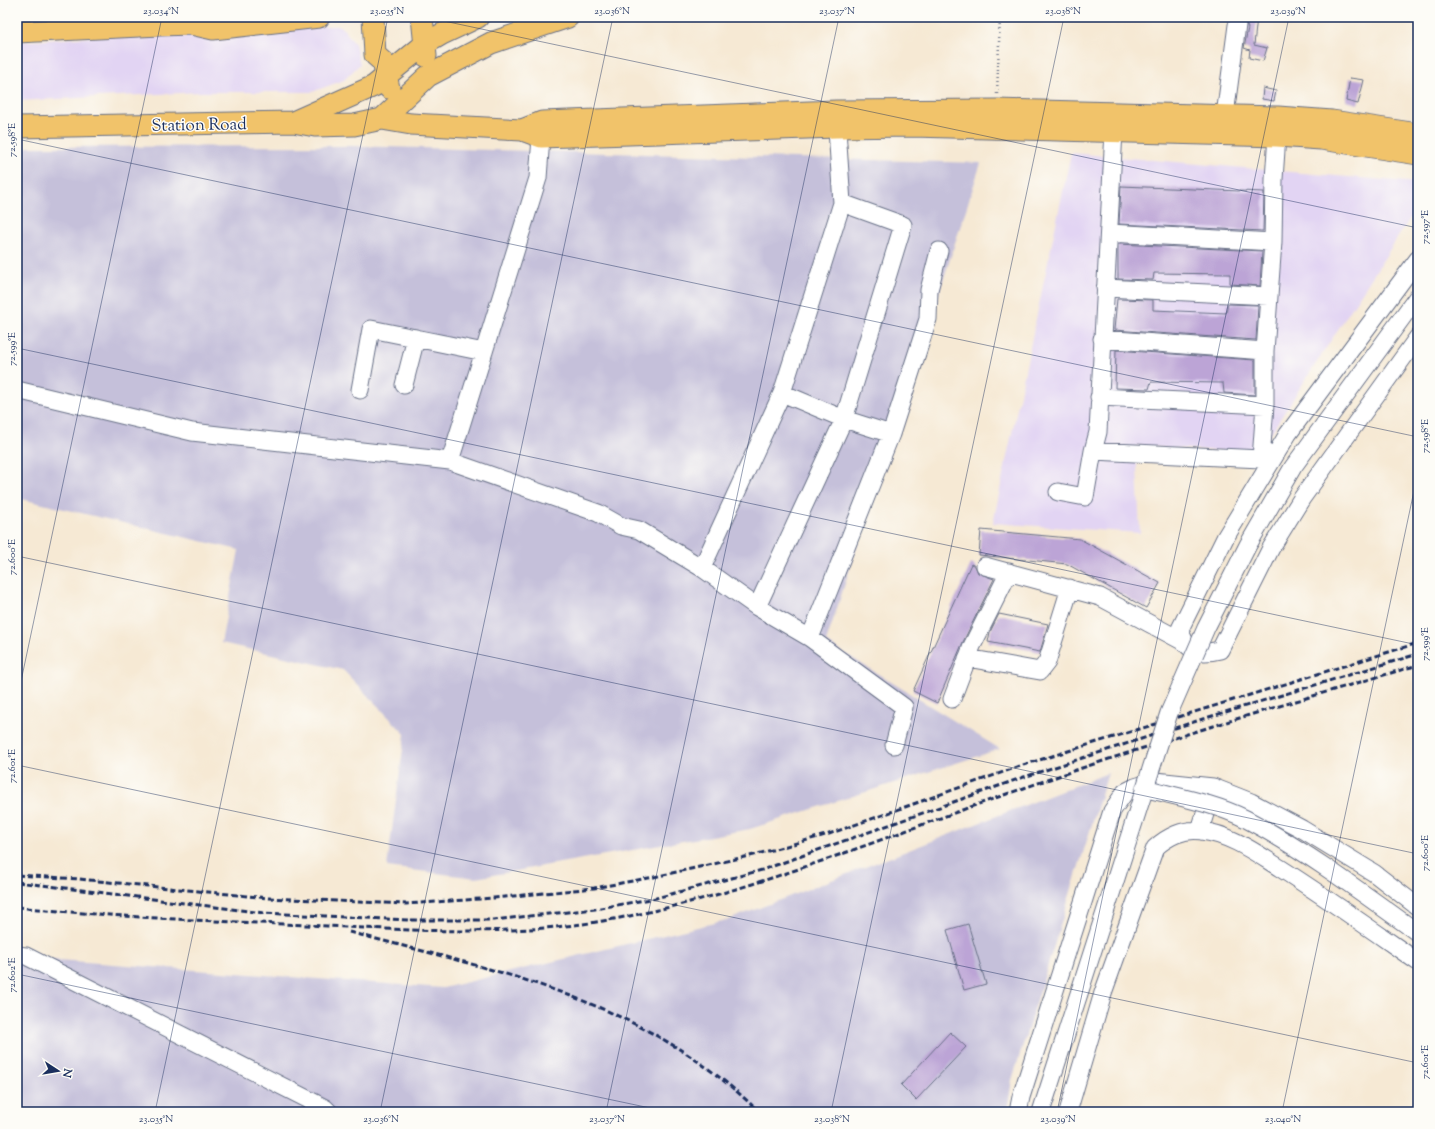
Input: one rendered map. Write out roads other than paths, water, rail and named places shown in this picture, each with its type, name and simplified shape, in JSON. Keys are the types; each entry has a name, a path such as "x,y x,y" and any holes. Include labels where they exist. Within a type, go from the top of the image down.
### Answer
{"main road":[{"path":"17,32 196,21 213,30 319,17"},
{"path":"373,17 376,55 383,62 380,82 387,114"},
{"path":"422,17 428,76"},
{"path":"434,17 458,26"},
{"name":"Station Road","path":"17,127 292,122 380,82 425,44 478,17"},
{"path":"292,122 315,126 354,125 387,114 428,76 491,43 568,17"},
{"path":"387,114 411,124 535,130 836,119 997,110 1225,115 1332,121 1418,134"},
{"path":"836,119 913,126 1277,136 1328,140 1418,154"}],"street":[{"path":"1225,115 1237,25"},
{"path":"702,568 782,393 842,203 836,119"},
{"path":"450,462 538,178 535,130"},
{"path":"1058,492 1085,497 1098,432 1114,131"},
{"path":"1093,451 1261,459 1265,405 1265,351 1274,242 1274,179 1277,136"},
{"path":"757,607 844,419 903,225 842,203"},
{"path":"1109,233 1274,242"},
{"path":"810,638 891,434 928,318 929,290 939,251"},
{"path":"1182,641 1180,629 1225,538 1288,434 1418,260"},
{"path":"1105,288 1270,296"},
{"path":"1041,1112 1169,713 1206,628 1248,545 1293,467 1418,296"},
{"path":"360,390 371,329 484,352"},
{"path":"985,566 1100,597 1182,641 1190,648 1208,653 1220,650 1271,548 1302,498 1418,337"},
{"path":"404,385 416,338"},
{"path":"1102,339 1265,351"},
{"path":"17,390 192,432 450,462 598,513 621,526 639,530 702,568 757,607 810,638 904,707 894,745"},
{"path":"782,393 844,419 891,434"},
{"path":"1099,397 1265,405"},
{"path":"952,699 967,658 1009,572"},
{"path":"967,658 1040,671 1047,662 1070,588"},
{"path":"1018,1112 1021,1097 1112,811 1125,792 1135,787 1155,781 1213,788 1251,802 1302,829 1374,873 1418,907"},
{"path":"1144,788 1213,806 1245,819 1354,887 1418,933"},
{"path":"1200,830 1213,788"},
{"path":"1068,1112 1102,993 1155,848 1168,837 1200,830 1214,833 1250,849 1318,892 1418,962"},
{"path":"17,955 33,960 326,1108 329,1112"}],"railway":[{"path":"17,875 79,879 268,898 406,904 494,898 594,888 654,877 754,855 829,834 1023,765 1418,643"},
{"path":"17,882 264,913 408,920 493,920 595,909 656,898 762,870 1024,777 1209,717 1418,654"},
{"path":"17,907 162,918 380,929 454,931 529,929 603,921 657,910 763,881 1073,771 1220,724 1418,665"},
{"path":"349,932 460,961 514,977 567,995 618,1016 668,1042 715,1074 759,1112"}]}
